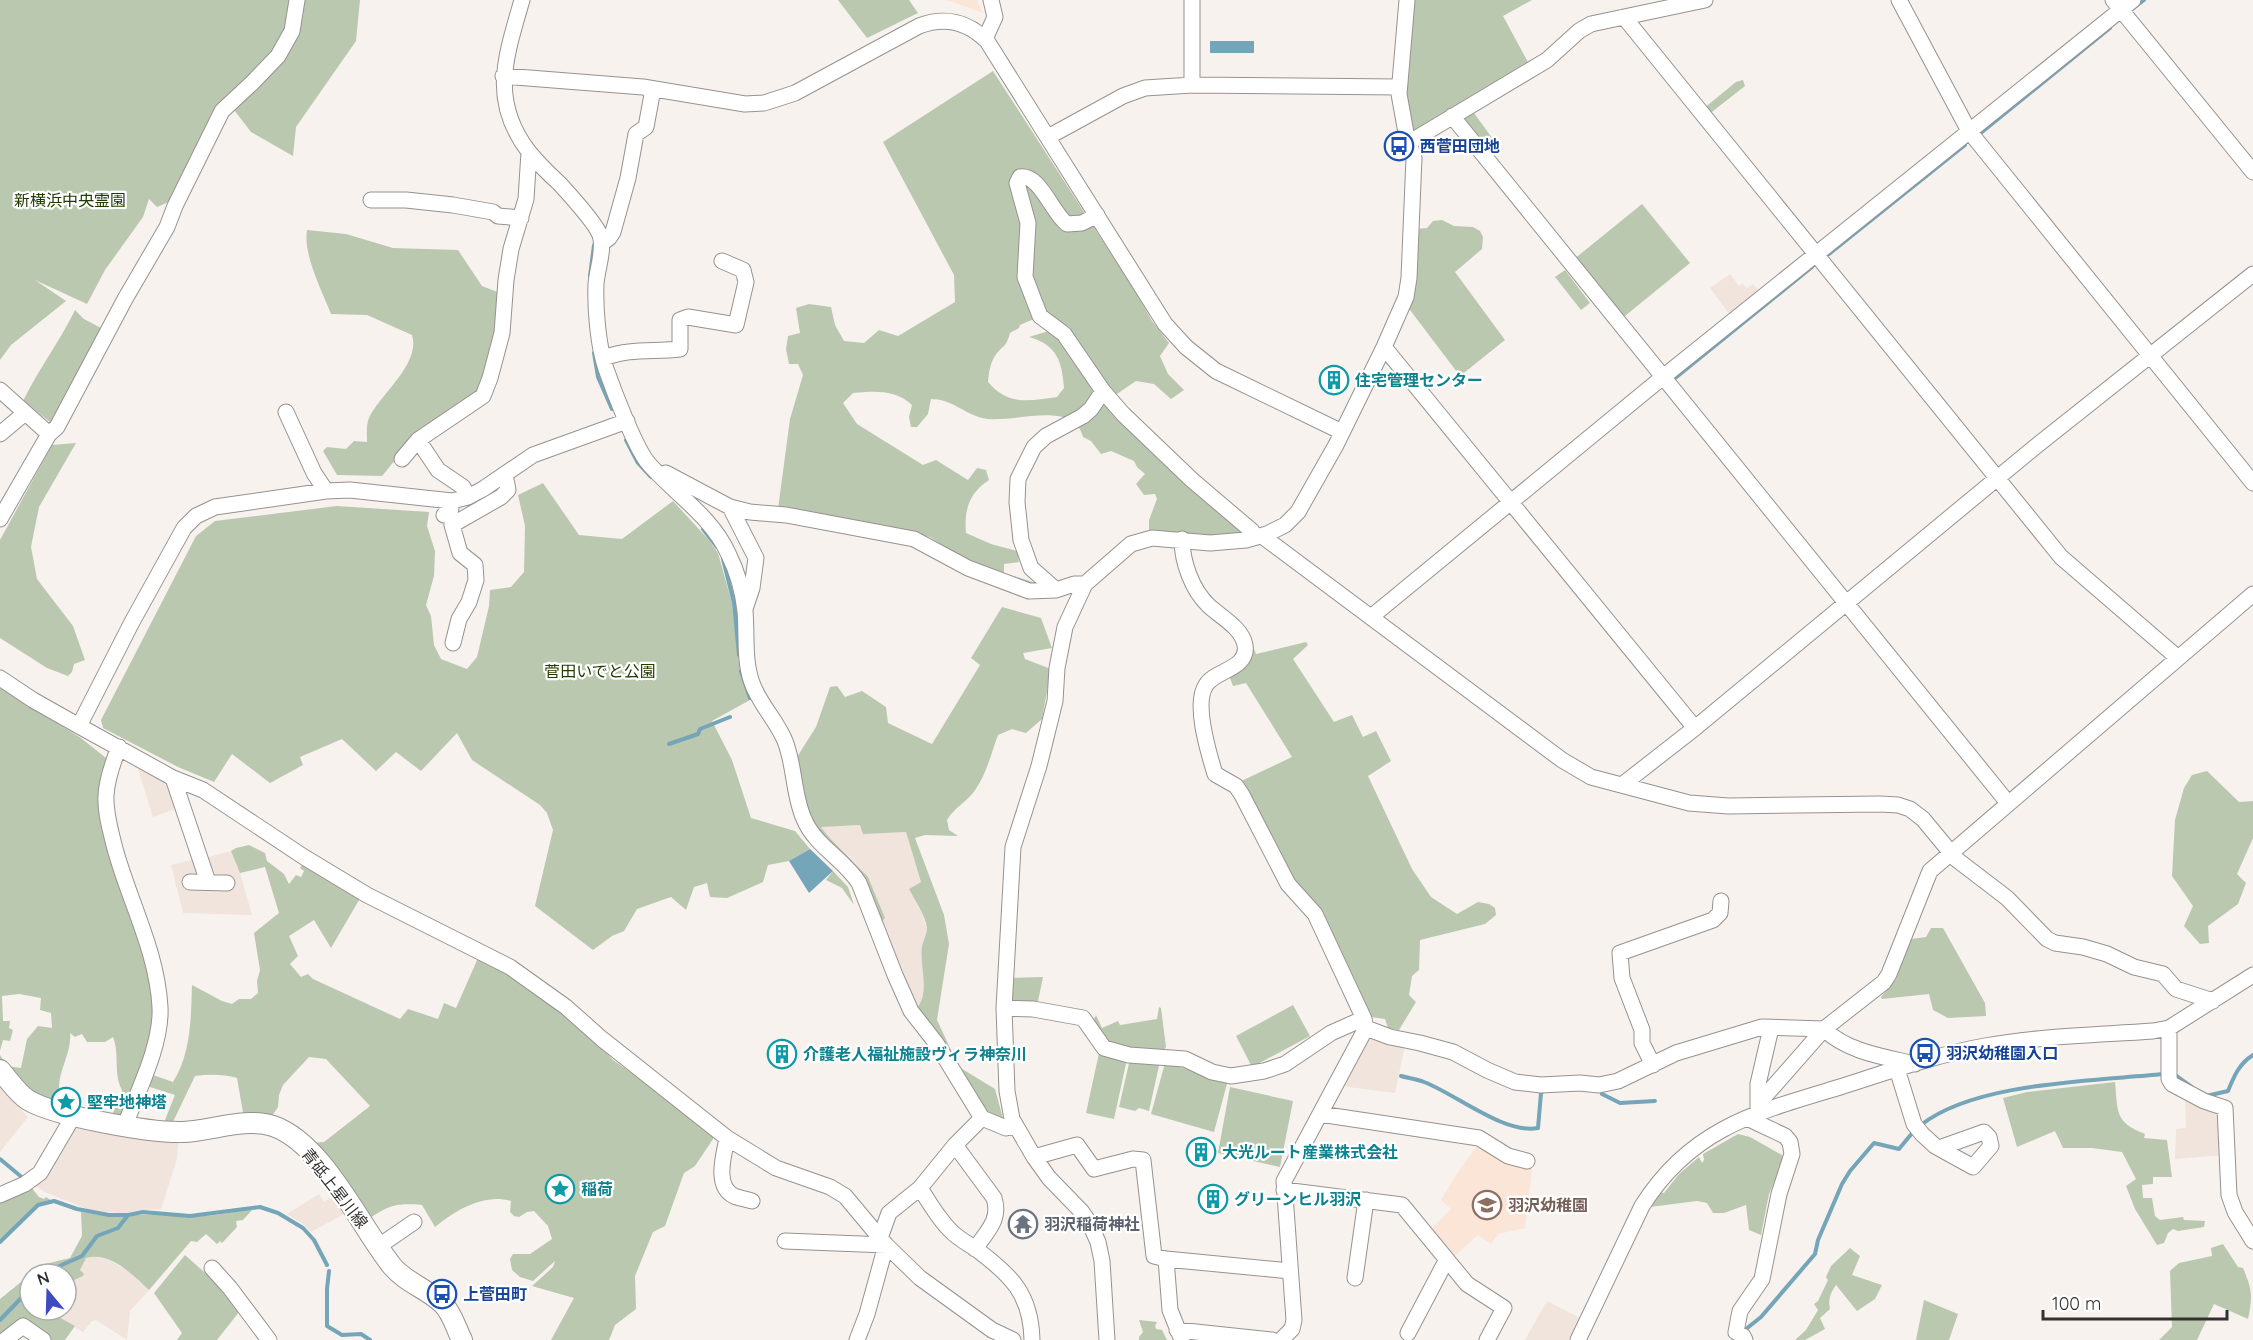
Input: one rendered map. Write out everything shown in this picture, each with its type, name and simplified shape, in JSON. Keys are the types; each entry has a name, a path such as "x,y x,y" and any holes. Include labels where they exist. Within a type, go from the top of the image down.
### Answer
{"main road":[{"name":"青砥上星川線","path":"0,1070 26,1098 74,1115 125,1125 183,1132 254,1123 282,1130 296,1139 329,1174 392,1266 402,1276 442,1303 457,1339"}],"street":[{"path":"0,519 49,434 57,427 125,299 167,227 174,206 222,111 278,56 292,30 297,0"},
{"path":"522,0 505,62 503,96 510,121 529,152 567,192 600,233 602,243 596,287 603,358 627,421 646,462 694,507 716,533 735,568 745,609 747,659 751,680 758,697 785,741 804,819 826,849 854,874 911,1011 936,1043 982,1118 1006,1128 1016,1126"},
{"path":"985,39 995,17 991,0"},
{"path":"1192,0 1192,85"},
{"path":"1107,1340 1102,1261 1098,1242 1089,1222 1049,1178 1012,1119 1007,1091 1004,1008 1012,847 1039,766 1055,700 1057,668 1065,627 1085,584 1131,544 1152,538 1210,543 1258,537 1285,525 1298,512 1342,432 1384,347 1406,297 1409,278 1414,158 1403,118 1399,87 1407,0"},
{"path":"1410,142 1547,60 1586,26 1705,0"},
{"path":"1899,0 1969,131 2253,483"},
{"path":"1371,617 1663,377 1969,131 2122,3 2253,172"},
{"path":"1624,17 2061,557 2178,658"},
{"path":"503,76 653,89 745,104 764,103 795,93 887,42 931,21 952,21 967,26 985,39 1165,324 1198,358 1232,380 1342,432"},
{"path":"1048,137 1145,88 1192,85 1399,87"},
{"path":"602,243 613,231 628,178 636,134 646,127 653,89"},
{"path":"1452,116 2008,803"},
{"path":"402,459 418,440 483,396 502,333 511,249 526,199 529,152"},
{"path":"1097,215 1082,223 1067,224 1060,219 1036,183 1025,177 1020,177 1017,183 1028,223 1025,277 1034,305 1040,316 1064,334 1103,391 1123,414 1192,480 1258,537 1371,617 1562,760 1591,777 1689,803 1728,806 1898,805 1910,809 1923,819 1942,840 1950,853 2007,898 2047,939 2055,943 2083,947 2134,967 2163,974 2176,989 2213,1000"},
{"path":"371,200 406,200 453,205 493,212 498,216 521,218"},
{"path":"603,358 634,350 680,350 680,320 688,317 736,325 746,282 743,270 722,261"},
{"path":"1622,784 1695,728 1847,604 2035,447 2253,274"},
{"path":"1384,347 1513,502 1695,728"},
{"path":"0,390 49,434"},
{"path":"1056,591 1031,568 1021,540 1017,502 1018,479 1034,447 1046,436 1083,416 1091,409 1103,391"},
{"path":"286,412 314,473 326,491"},
{"path":"0,434 25,413"},
{"path":"79,726 132,622 184,528 196,516 215,507 326,491 350,490 448,508 506,474 533,455 627,421"},
{"path":"418,440 438,470 463,487 468,497"},
{"path":"654,470 665,473 730,507 914,539 968,568 1029,591 1056,591 1074,584 1085,584"},
{"path":"453,643 459,619 469,602 476,580 475,565 460,553 452,525 501,497 508,490 506,474"},
{"path":"730,507 756,558 752,588 745,609"},
{"path":"1182,540 1182,551 1199,595 1238,631 1245,645 1245,654 1240,662 1206,683 1203,690 1202,726 1215,774 1236,786 1288,884 1315,914 1364,1019 1366,1028 1284,1181 1294,1320 1292,1329 1281,1340"},
{"path":"1754,1112 1824,1029 1884,982 1930,871 2253,594"},
{"path":"0,678 79,726 173,778 203,790 304,857 367,895 510,967 566,1006 602,1039 727,1138 776,1168 830,1187 844,1196 883,1241 920,1278 992,1330 1013,1340"},
{"path":"119,747 106,794 106,814 122,878 148,943 160,1008 159,1028 151,1056 125,1125"},
{"path":"173,778 208,882"},
{"path":"190,882 227,883"},
{"path":"1653,1065 1642,1043 1642,1030 1622,978 1620,953 1713,920 1720,913 1721,901"},
{"path":"1578,1340 1642,1206 1653,1188 1696,1145 1726,1126 1754,1112 1897,1069 1985,1046 2169,1028 2253,975"},
{"path":"1004,1008 1033,1009 1083,1018 1104,1048 1129,1055 1185,1059 1212,1072 1231,1076 1264,1071 1285,1064 1331,1033 1358,1021 1366,1028 1390,1037 1420,1042 1453,1052 1515,1082 1532,1084 1599,1085 1618,1080 1676,1053 1762,1027 1824,1029 1850,1046 1879,1056 1915,1064"},
{"path":"1754,1112 1771,1028"},
{"path":"2169,1028 2169,1079 2172,1084 2204,1101 2225,1108 2229,1195 2235,1212 2253,1241"},
{"path":"1897,1069 1914,1124 1939,1148"},
{"path":"1745,1340 1736,1332 1736,1324 1744,1303 1762,1279 1779,1194 1792,1154 1790,1142 1785,1136 1754,1112"},
{"path":"1320,1114 1479,1138 1508,1156 1527,1161"},
{"path":"0,1195 24,1184 40,1173 74,1115"},
{"path":"857,1340 867,1314 889,1213 920,1188 982,1118"},
{"path":"727,1138 722,1179 728,1192 752,1201"},
{"path":"956,1145 996,1204 995,1220 975,1249"},
{"path":"1034,1157 1077,1145 1094,1169 1133,1159 1143,1160 1154,1256 1290,1271"},
{"path":"920,1188 951,1232 1014,1281 1028,1309 1032,1340"},
{"path":"1284,1190 1402,1206 1467,1284 1504,1308 1487,1340"},
{"path":"1355,1278 1366,1200"},
{"path":"379,1246 414,1222"},
{"path":"785,1241 883,1241"},
{"path":"1166,1259 1170,1310 1180,1335 1272,1340"},
{"path":"1408,1333 1446,1261"},
{"path":"212,1269 230,1288 269,1340"},
{"path":"5,1340 22,1326 43,1340"}],"shaded area":[{"path":"945,0 977,0 983,13 950,1"},
{"path":"1730,274 1739,286 1742,283 1747,288 1753,284 1760,292 1730,315 1710,288"},
{"path":"138,769 168,784 178,808 153,817"},
{"path":"861,825 863,833 906,832 921,882 909,889 922,913 927,930 922,949 924,993 920,1006 914,1011 856,863 821,826"},
{"path":"231,851 252,915 183,913 171,865 195,859 215,879 205,858"},
{"path":"1372,1036 1405,1045 1395,1093 1341,1086 1365,1039"},
{"path":"0,1083 30,1109 21,1110 28,1117 0,1152"},
{"path":"2185,1097 2221,1113 2224,1155 2175,1159 2176,1129 2186,1128"},
{"path":"75,1122 179,1137 177,1159 161,1209 125,1213 92,1211 45,1192 34,1185"},
{"name":"羽沢幼稚園","path":"1476,1147 1521,1167 1532,1168 1525,1228 1498,1234 1491,1244 1478,1235 1455,1256 1431,1229 1451,1209 1441,1200"},
{"path":"319,1194 324,1202 333,1196 346,1213 311,1232 287,1214"},
{"path":"95,1256 109,1260 131,1273 149,1290 130,1311 127,1340 96,1320 92,1321 83,1332 66,1322 78,1322 78,1278 83,1276 80,1271 86,1258"},
{"path":"1547,1301 1580,1318 1568,1340 1525,1340"}],"green space":[{"name":"新横浜中央霊園","path":"0,0 360,0 356,41 296,127 293,156 251,132 228,102 173,200 157,207 149,199 143,217 105,270 87,304 35,280 66,301 11,345 0,360"},
{"path":"838,0 909,0 918,13 867,38"},
{"path":"1410,0 1532,0 1503,16 1529,64 1411,134 1402,89"},
{"path":"993,71 1137,294 1152,321 1169,343 1160,356 1168,374 1184,390 1171,399 1154,384 1136,381 1117,394 1107,392 1069,327 1043,315 1020,325 1010,333 1006,343 993,360 988,382 1004,395 1020,400 1057,397 1064,388 1062,370 1056,355 1046,345 1029,337 1052,330 1068,346 1097,390 1125,424 1229,519 1244,538 1205,541 1149,536 1149,520 1157,499 1155,494 1144,495 1136,484 1145,474 1134,461 1111,451 1101,454 1091,441 1083,437 1077,425 1067,419 1054,416 982,418 945,401 931,399 928,414 917,427 911,427 909,417 912,405 899,396 876,392 853,393 843,403 857,424 923,465 936,460 968,480 977,468 986,470 989,480 972,496 969,503 966,533 991,544 1017,551 1019,562 1004,564 1004,573 1039,584 1042,589 1019,585 996,576 960,557 930,537 778,509 790,419 803,375 798,364 789,364 786,349 788,336 800,333 796,308 809,304 831,307 835,325 844,341 864,343 879,330 898,336 955,302 954,275 883,142"},
{"path":"1743,80 1745,86 1708,115 1703,109 1736,82"},
{"path":"1474,113 1498,146 1487,154 1464,124 1465,118"},
{"path":"1642,204 1690,263 1620,320 1573,260"},
{"path":"1442,220 1454,226 1473,227 1480,231 1483,237 1482,249 1455,272 1505,340 1460,376 1407,306 1416,229 1427,228 1433,221"},
{"path":"307,230 346,234 393,248 458,250 482,286 500,293 500,333 478,397 414,437 382,476 337,475 323,451 327,447 346,449 354,441 367,442 369,418 411,357 412,335 367,315 331,314 310,262"},
{"path":"1565,270 1590,303 1581,310 1555,277"},
{"path":"75,310 84,319 101,328 56,418 50,422 23,401"},
{"path":"76,443 39,507 31,547 37,579 73,626 85,660 74,664 68,676 47,668 0,638 0,540 52,445"},
{"name":"菅田いでと公園","path":"543,483 579,535 622,539 673,501 718,553 732,603 740,672 750,700 712,721 732,760 751,818 795,831 810,849 789,861 768,865 763,882 727,898 710,897 707,883 694,887 686,910 671,897 637,909 624,931 612,936 593,950 535,906 553,830 547,813 540,805 472,760 457,733 421,771 396,752 376,771 342,739 300,757 303,765 270,783 232,754 214,782 178,767 103,728 101,720 196,536 215,521 337,506 429,512 427,526 435,551 434,576 426,605 431,616 434,645 441,659 467,669 477,657 489,606 490,590 511,587 524,572 525,526 518,495"},
{"path":"1002,607 1041,618 1052,648 1023,653 1025,659 1051,669 1042,719 1026,733 1012,729 998,735 978,786 947,820 949,830 958,836 925,835 915,838 944,915 949,944 937,1020 959,1067 995,1089 1005,1126 985,1118 914,1011 919,1005 924,989 922,947 927,928 909,889 921,882 906,832 863,834 860,825 821,827 868,877 885,918 880,923 810,825 797,757 816,727 830,687 837,686 845,697 862,691 886,707 888,723 932,744 980,665 971,658"},
{"path":"1246,629 1256,654 1306,642 1308,645 1293,659 1334,722 1352,715 1363,737 1376,731 1391,761 1368,776 1412,869 1431,897 1457,914 1478,902 1495,908 1496,915 1485,924 1420,940 1419,970 1412,976 1409,995 1416,1002 1399,1030 1388,1028 1385,1019 1364,1016 1300,892 1235,784 1292,757 1246,683 1233,686 1229,675 1241,665 1241,631"},
{"path":"0,688 81,738 111,762 102,799 144,942 156,1028 125,1116 113,1113 122,1090 119,1084 113,1037 105,1042 87,1042 82,1034 75,1037 70,1033 59,1086 63,1105 36,1097 0,1063 0,1055 7,1066 21,1068 27,1039 38,1026 52,1028 51,1013 40,1010 41,998 19,994 2,996 3,1021 10,1021 9,1028 13,1030 10,1041 3,1040 0,1051"},
{"path":"2207,771 2239,802 2253,801 2253,838 2237,874 2246,883 2238,904 2208,926 2209,943 2200,944 2184,926 2193,906 2172,876 2175,820 2184,788 2192,775"},
{"path":"249,845 265,853 267,861 284,874 289,884 296,875 301,877 304,871 300,868 304,862 362,895 331,948 314,920 289,936 298,956 290,964 301,977 308,974 313,979 400,1019 408,1009 438,1019 444,1003 456,1008 478,958 528,987 587,1032 613,1060 717,1133 695,1166 684,1173 665,1226 653,1232 635,1276 636,1309 615,1325 609,1340 551,1340 574,1298 532,1286 553,1267 555,1261 533,1281 520,1277 512,1270 510,1259 513,1254 530,1254 552,1239 548,1226 534,1211 519,1217 514,1216 510,1212 511,1201 491,1199 461,1209 435,1227 422,1205 393,1206 367,1220 312,1143 324,1142 370,1106 326,1059 309,1057 283,1085 278,1107 270,1119 244,1118 237,1078 206,1075 195,1076 171,1126 163,1125 175,1095 150,1087 148,1083 153,1075 173,1082 179,1071 189,1035 192,985 232,1004 239,999 251,999 258,993 257,981 260,970 254,933 279,913 265,867 240,873 231,851"},
{"path":"833,871 848,887 854,905 842,888 826,880"},
{"path":"1931,928 1943,928 1985,1003 1986,1016 1948,1018 1933,1010 1929,994 1882,999 1881,997 1896,979 1911,939 1926,937"},
{"path":"1043,977 1037,1006 1004,1006 1005,978"},
{"path":"1293,1005 1310,1036 1252,1067 1236,1036"},
{"path":"1159,1007 1166,1047 1162,1052 1106,1046 1093,1021 1096,1015 1102,1028 1118,1021 1120,1025 1157,1019"},
{"path":"1099,1053 1127,1059 1114,1119 1086,1113"},
{"path":"1130,1059 1160,1061 1149,1111 1139,1108 1135,1111 1119,1107"},
{"path":"1165,1063 1228,1080 1214,1132 1151,1114"},
{"path":"2115,1082 2118,1108 2123,1120 2135,1130 2145,1134 2144,1138 2167,1140 2172,1177 2153,1177 2153,1184 2142,1185 2143,1198 2152,1198 2155,1216 2160,1220 2183,1217 2184,1220 2205,1221 2204,1227 2178,1231 2173,1229 2168,1233 2164,1243 2157,1245 2135,1209 2126,1186 2136,1179 2122,1152 2092,1148 2063,1148 2055,1131 2017,1147 2003,1098 2027,1092"},
{"path":"1230,1087 1293,1101 1280,1167 1218,1153"},
{"path":"1738,1134 1750,1137 1782,1155 1783,1161 1769,1194 1761,1235 1749,1230 1746,1205 1724,1213 1713,1213 1707,1203 1697,1201 1650,1207 1659,1192 1664,1193 1679,1174 1699,1157 1702,1163 1703,1154"},
{"path":"30,1186 39,1197 44,1199 46,1197 52,1201 38,1204 0,1240 0,1199"},
{"path":"253,1209 243,1220 236,1221 237,1227 222,1243 220,1241 217,1244 206,1234 197,1242 191,1241 149,1290 120,1266 104,1258 86,1258 80,1270 84,1274 78,1278 78,1262 53,1262 70,1258 82,1236 81,1212 108,1216 215,1215"},
{"path":"2223,1244 2238,1267 2243,1268 2248,1282 2251,1304 2248,1319 2214,1304 2197,1340 2159,1340 2172,1327 2170,1271 2179,1263 2212,1256 2211,1248"},
{"path":"1850,1248 1860,1256 1852,1275 1882,1285 1875,1299 1857,1311 1836,1285 1830,1297 1830,1309 1820,1318 1825,1329 1805,1340 1795,1340 1806,1330 1818,1310 1814,1304 1818,1301 1828,1280 1826,1277 1831,1266"},
{"path":"185,1255 221,1287 239,1312 217,1340 177,1340 182,1333 154,1293"},
{"path":"18,1284 18,1322 24,1322 0,1339 0,1299"},
{"path":"1924,1300 1958,1314 1949,1340 1916,1340"},
{"path":"1139,1320 1157,1322 1156,1329 1162,1330 1167,1340 1139,1340 1143,1332"},
{"path":"26,1322 68,1322 75,1326 65,1340 52,1340"}],"water":[{"path":"1210,41 1254,41 1254,53 1210,53"},
{"path":"810,849 833,871 809,893 789,861"}],"waterway":[{"path":"2136,6 2144,0"},
{"path":"1982,132 2110,28"},
{"path":"1829,254 1965,145"},
{"path":"590,276 594,245"},
{"path":"1674,379 1812,267"},
{"path":"594,353 598,377 612,409"},
{"path":"626,440 638,463 651,477"},
{"path":"703,529 717,547"},
{"path":"723,559 734,603 739,655"},
{"path":"741,671 750,698"},
{"path":"669,744 698,734 700,729 730,717"},
{"path":"2206,1096 2228,1091 2241,1066 2253,1055"},
{"path":"1921,1125 1944,1111 1972,1100 2003,1092 2071,1082 2163,1074"},
{"path":"2174,1074 2192,1087"},
{"path":"1401,1076 1436,1087 1495,1119 1525,1128 1538,1128 1543,1091"},
{"path":"1602,1094 1620,1103 1655,1101"},
{"path":"1746,1329 1761,1317 1815,1254 1818,1240 1850,1171 1874,1143 1899,1149 1913,1132"},
{"path":"0,1159 24,1179"},
{"path":"0,1242 38,1205 54,1201 77,1209 109,1215 143,1212 190,1216 260,1207 278,1213 303,1228 314,1240 327,1265"},
{"path":"68,1262 82,1256 97,1236 118,1228 128,1215"},
{"path":"329,1271 327,1326 342,1335 361,1334 370,1340"},
{"path":"0,1320 18,1301"}],"place":[{"name":"西菅田団地","path":"1399,146"},
{"name":"住宅管理センター","path":"1334,380"},
{"name":"羽沢幼稚園入口","path":"1925,1053"},
{"name":"介護老人福祉施設ヴィラ神奈川","path":"782,1054"},
{"name":"堅牢地神塔","path":"66,1102"},
{"name":"大光ルート産業株式会社","path":"1201,1152"},
{"name":"稲荷","path":"560,1189"},
{"name":"グリーンヒル羽沢","path":"1213,1199"},
{"name":"羽沢幼稚園","path":"1487,1205"},
{"name":"羽沢稲荷神社","path":"1023,1224"},
{"name":"上菅田町","path":"442,1294"}]}
